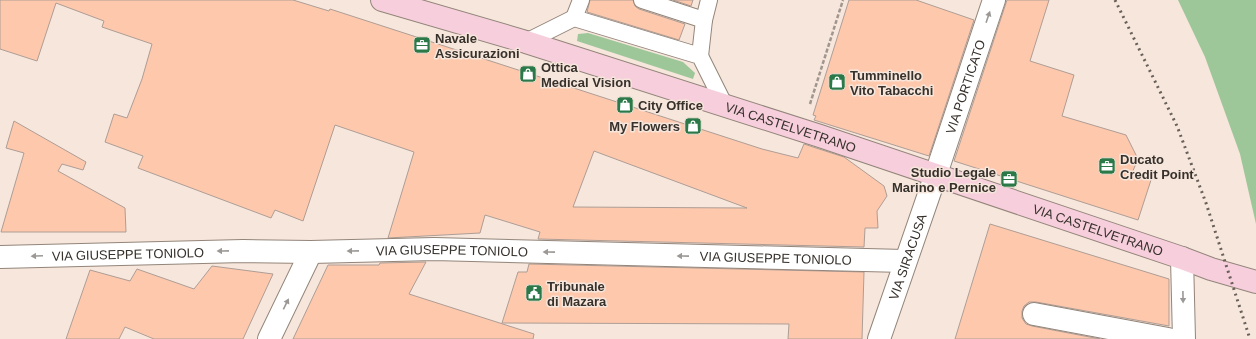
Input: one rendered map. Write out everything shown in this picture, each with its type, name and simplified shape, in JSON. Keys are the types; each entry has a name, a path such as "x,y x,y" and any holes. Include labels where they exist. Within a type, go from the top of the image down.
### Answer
{"main road":[{"name":"VIA CASTELVETRANO","path":"382,0 427,7 526,42 936,174 1189,261 1256,282"}],"street":[{"name":"VIA PORTICATO","path":"936,174 994,0"},
{"name":"VIA SIRACUSA","path":"879,339 904,261 936,174"},
{"name":"VIA GIUSEPPE TONIOLO","path":"0,257 243,250 311,252 434,249 904,261"},
{"path":"269,339 311,252"},
{"path":"1184,339 1189,261"},
{"path":"1034,314 1168,339"}],"lane":[{"path":"526,42 574,18 581,0"},
{"path":"642,0 704,20"},
{"path":"709,0 704,20 700,56 725,106"},
{"path":"574,18 700,56"}],"path":[{"path":"802,131 843,0"}],"green space":[{"path":"1178,0 1256,0 1256,224 1240,154 1205,57"},
{"path":"588,33 683,62 695,73 693,79 577,41 578,34"}],"building":[{"path":"0,0 293,0 329,11 330,9 762,149 798,158 804,144 844,157 884,186 887,196 877,211 878,228 865,228 864,247 538,239 540,232 485,215 480,233 388,238 414,152 335,125 303,221 275,210 271,218 138,168 143,156 105,142 114,114 127,118 142,79 152,44 102,27 104,21 56,3 37,61 0,49","holes":["594,151 747,208 573,207"]},
{"path":"590,0 633,0 635,6 639,9 685,24 679,40 587,12"},
{"path":"673,0 693,0 691,6"},
{"path":"849,0 916,0 974,20 929,156 814,120 816,116 813,115"},
{"path":"1007,0 1049,0 1030,61 1074,75 1062,116 1126,135 1138,159 1132,173 1151,180 1138,220 954,161"},
{"path":"14,121 86,162 83,170 62,164 58,171 125,208 126,232 1,232 24,153 6,148"},
{"path":"990,224 1169,279 1169,326 1029,302 1024,306 1022,311 1022,318 1026,324 1100,339 955,339"},
{"path":"426,262 409,294 534,334 533,339 293,339 328,265 379,265 380,263"},
{"path":"529,264 864,272 862,339 788,339 789,324 502,323 518,272 527,272"},
{"path":"212,266 273,274 243,339 154,339 125,327 119,339 66,339 90,270 130,281 137,269 194,289"}],"railway":[{"path":"1115,0 1177,126 1206,203 1250,339"}],"place":[{"name":"Navale Assicurazioni","path":"422,45"},
{"name":"Ottica Medical Vision","path":"528,74"},
{"name":"Tumminello Vito Tabacchi","path":"837,82"},
{"name":"City Office","path":"625,105"},
{"name":"My Flowers","path":"693,126"},
{"name":"Ducato Credit Point","path":"1107,166"},
{"name":"Studio Legale Marino e Pernice","path":"1009,179"},
{"name":"Tribunale di Mazara","path":"534,293"}]}
